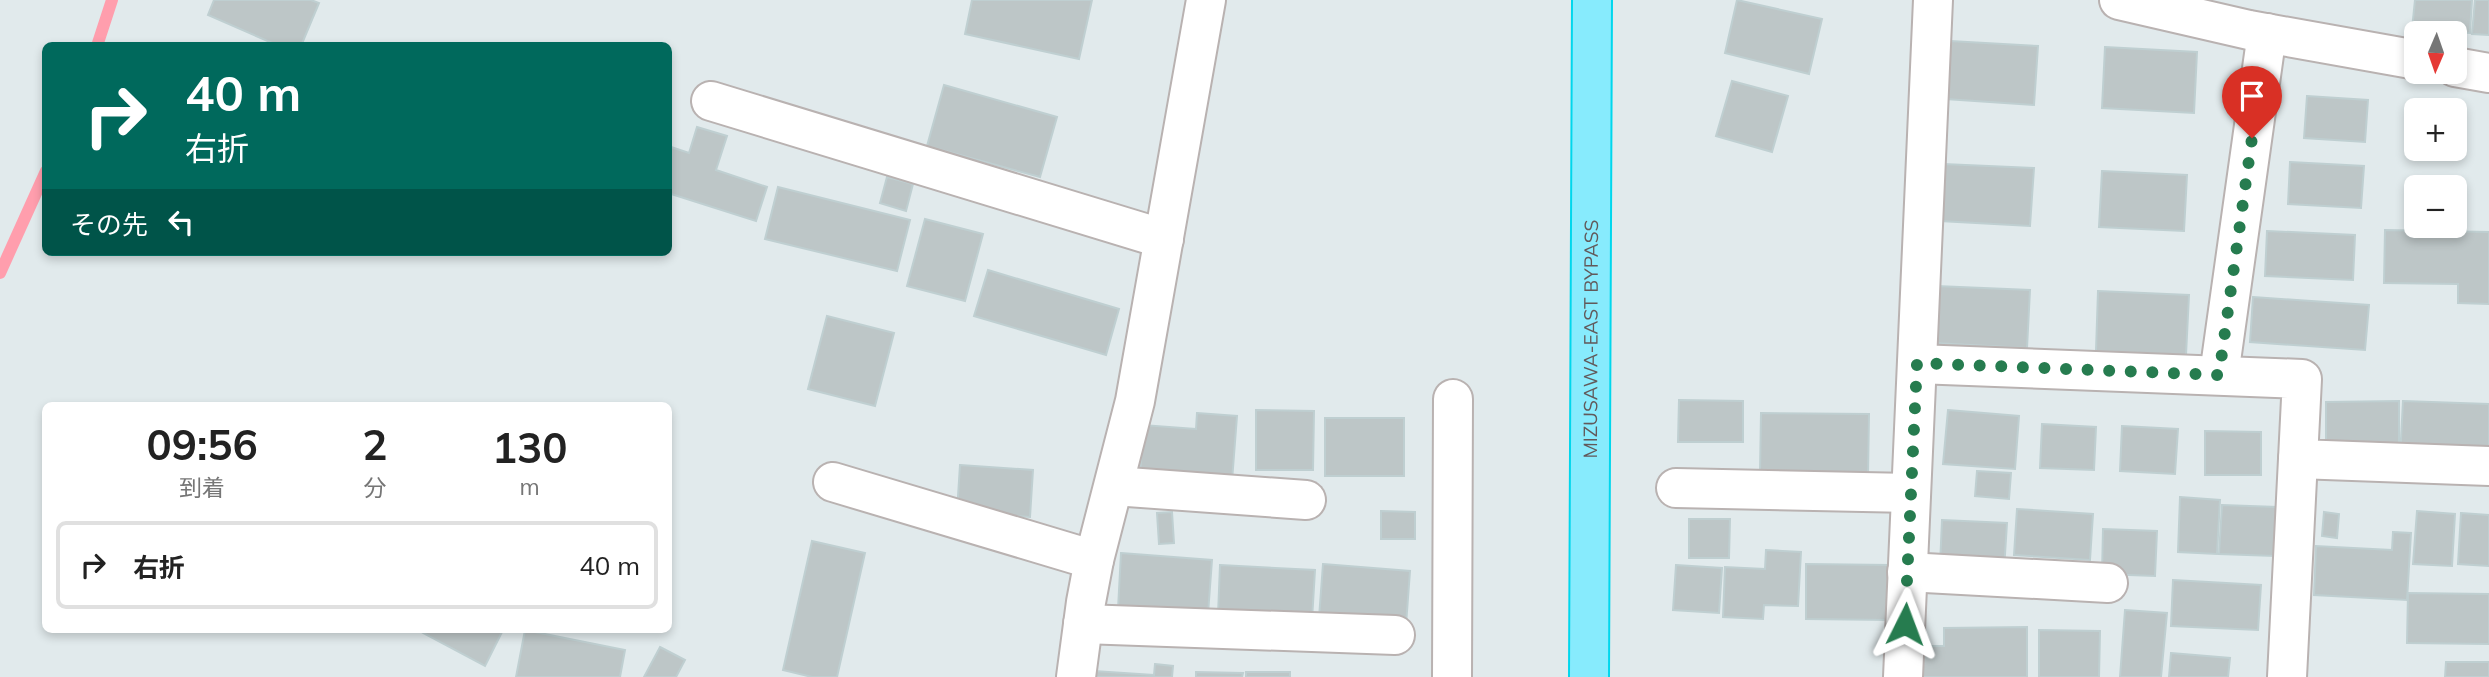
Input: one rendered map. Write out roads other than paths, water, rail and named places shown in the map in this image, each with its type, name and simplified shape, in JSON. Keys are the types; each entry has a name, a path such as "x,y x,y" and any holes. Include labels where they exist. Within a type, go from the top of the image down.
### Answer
{"highway":[{"name":"MIZUSAWA-EAST BYPASS","path":"1589,677 1592,0"}],"street":[{"path":"1076,677 1094,560 1135,401 1206,0"},
{"path":"1903,677 1933,0"},
{"path":"2119,0 2256,21 2404,57"},
{"path":"2219,375 2256,21"},
{"path":"2468,69 2489,73"},
{"path":"711,101 1164,239"},
{"path":"1917,363 2302,379 2287,677"},
{"path":"1452,399 1452,677"},
{"path":"2298,459 2489,466"},
{"path":"833,482 1094,560"},
{"path":"1114,486 1306,500"},
{"path":"1676,488 1911,493"},
{"path":"1908,572 2108,583"},
{"path":"1083,624 1395,635"}],"waterway":[{"path":"98,42 112,0"},
{"path":"0,273 42,180"}]}
